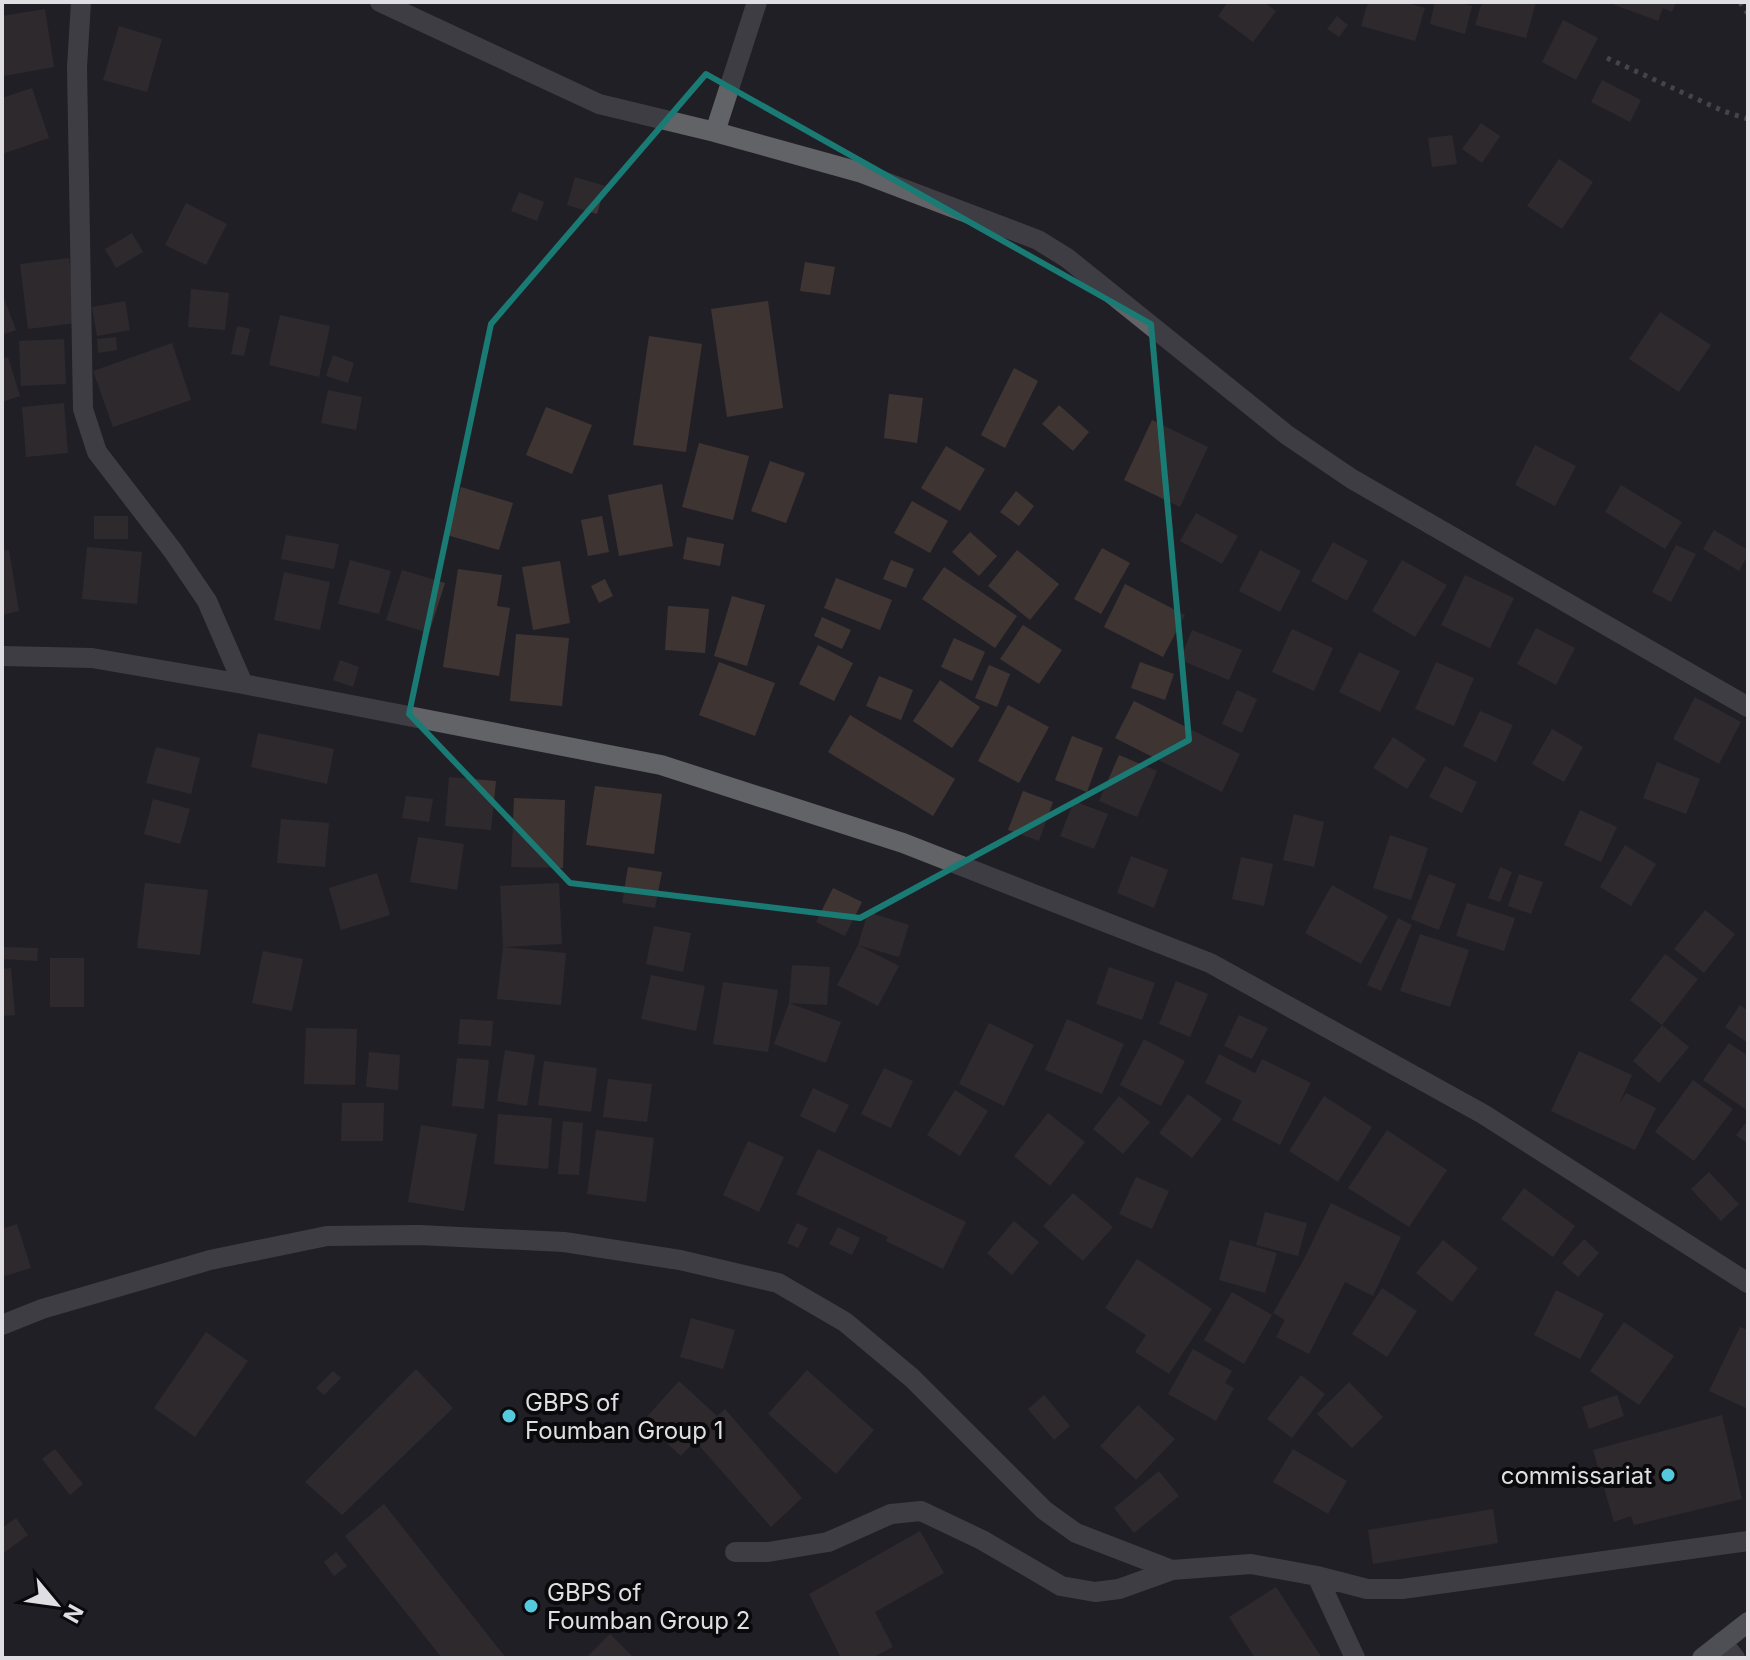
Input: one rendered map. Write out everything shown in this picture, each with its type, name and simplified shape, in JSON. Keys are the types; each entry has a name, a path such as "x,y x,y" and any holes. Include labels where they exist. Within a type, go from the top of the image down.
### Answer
{"main road":[{"path":"1702,1658 1729,1650 1748,1622"}],"street":[{"path":"81,2 77,67 83,409 97,452 207,601 243,684"},
{"path":"380,2 599,104 859,172 1038,240 1067,258 1287,435 1352,479 1748,707"},
{"path":"715,132 757,2"},
{"path":"2,656 92,658 661,765 903,843 1210,963 1483,1114 1748,1283"},
{"path":"2,1325 42,1309 210,1260 327,1236 419,1235 564,1242 680,1260 778,1283 845,1322 912,1378 1044,1510 1076,1533 1172,1570"},
{"path":"735,1552 768,1552 828,1542 891,1514 921,1511 982,1540 1061,1586 1095,1592 1119,1589 1172,1570 1251,1564 1367,1589 1402,1589 1748,1541"},
{"path":"1317,1576 1355,1658"}],"path":[{"path":"1740,2 1748,14"},
{"path":"1607,58 1723,111 1748,119"}],"highlighted area":[{"path":"706,74 1151,324 1189,740 860,918 570,883 409,714 491,324"}],"building":[{"path":"1228,2 1264,2 1276,11 1253,42 1218,16"},
{"path":"1368,2 1404,2 1425,8 1415,41 1361,26"},
{"path":"1435,2 1458,2 1472,6 1465,34 1430,24"},
{"path":"1482,2 1536,2 1526,38 1475,25"},
{"path":"1607,2 1676,2 1672,12 1663,8 1658,21"},
{"path":"45,9 54,67 4,76 2,16"},
{"path":"1337,16 1348,25 1339,37 1327,29"},
{"path":"1563,20 1598,38 1576,80 1542,62"},
{"path":"119,26 162,39 147,92 103,80"},
{"path":"1602,80 1641,100 1630,122 1591,102"},
{"path":"32,88 49,138 2,154 2,98"},
{"path":"1481,123 1500,136 1482,163 1462,149"},
{"path":"1452,135 1457,164 1432,167 1428,138"},
{"path":"1559,159 1593,182 1562,229 1527,206"},
{"path":"575,177 605,186 597,214 567,205"},
{"path":"519,192 544,202 537,221 511,211"},
{"path":"186,203 227,224 206,265 165,245"},
{"path":"132,233 143,252 116,268 105,249"},
{"path":"69,258 77,323 28,329 20,264"},
{"path":"805,262 835,267 830,295 800,291"},
{"path":"191,289 229,293 225,330 188,327"},
{"path":"2,293 16,330 2,335"},
{"path":"125,301 130,330 97,336 92,307"},
{"path":"768,301 783,408 727,417 711,309"},
{"path":"1660,312 1711,345 1679,392 1629,359"},
{"path":"280,315 330,326 319,377 269,365"},
{"path":"237,326 250,329 244,356 231,354"},
{"path":"649,336 702,344 686,452 633,445"},
{"path":"116,337 117,350 98,353 97,339"},
{"path":"64,339 66,384 21,386 19,341"},
{"path":"172,343 191,400 113,427 93,371"},
{"path":"333,355 354,363 348,383 326,376"},
{"path":"8,357 20,396 2,402 2,359"},
{"path":"1014,368 1038,381 1005,448 981,435"},
{"path":"328,390 362,397 356,430 321,423"},
{"path":"889,394 923,398 917,443 884,438"},
{"path":"64,403 68,453 26,457 22,407"},
{"path":"1059,405 1089,432 1073,451 1042,424"},
{"path":"546,407 592,425 572,474 526,455"},
{"path":"1152,420 1208,447 1180,507 1124,480"},
{"path":"699,443 749,456 733,520 682,507"},
{"path":"1535,445 1576,466 1555,506 1515,485"},
{"path":"946,446 985,469 960,511 921,488"},
{"path":"770,461 805,473 786,523 751,511"},
{"path":"662,484 673,546 619,556 608,495"},
{"path":"1621,485 1682,522 1665,549 1605,512"},
{"path":"461,487 513,503 499,550 447,535"},
{"path":"1016,491 1034,506 1019,526 1000,512"},
{"path":"912,501 948,521 930,553 894,533"},
{"path":"1196,513 1238,536 1222,564 1180,541"},
{"path":"94,516 128,516 128,539 94,539"},
{"path":"602,516 609,552 588,556 581,520"},
{"path":"1714,530 1748,550 1739,571 1703,549"},
{"path":"970,532 997,556 979,576 952,552"},
{"path":"286,535 339,544 334,569 281,559"},
{"path":"687,537 724,544 720,566 683,559"},
{"path":"1333,542 1368,561 1347,601 1311,581"},
{"path":"1676,545 1696,554 1671,602 1652,592"},
{"path":"87,547 142,552 137,604 82,599"},
{"path":"1102,548 1130,563 1101,614 1074,599"},
{"path":"9,550 19,611 2,615 2,551"},
{"path":"1017,550 1059,584 1030,620 988,586"},
{"path":"1260,550 1301,571 1280,612 1239,591"},
{"path":"350,560 391,571 379,614 338,604"},
{"path":"891,560 914,569 906,588 883,579"},
{"path":"1402,560 1447,585 1415,637 1372,611"},
{"path":"560,561 570,623 533,630 522,567"},
{"path":"944,567 1017,616 995,648 922,599"},
{"path":"458,569 502,575 497,606 510,608 499,676 443,667"},
{"path":"402,570 445,583 429,633 386,620"},
{"path":"284,572 330,582 320,630 274,620"},
{"path":"1465,575 1514,598 1490,648 1441,625"},
{"path":"836,578 892,600 880,630 824,608"},
{"path":"605,579 613,596 599,603 591,586"},
{"path":"1125,584 1185,615 1163,657 1104,627"},
{"path":"732,596 765,605 747,666 714,656"},
{"path":"668,606 709,609 705,653 665,650"},
{"path":"822,617 851,630 842,649 814,636"},
{"path":"1023,625 1062,650 1039,684 1000,659"},
{"path":"1536,628 1575,648 1556,685 1517,664"},
{"path":"1292,629 1333,648 1314,691 1272,672"},
{"path":"1192,630 1242,650 1229,680 1180,660"},
{"path":"516,634 569,638 562,706 510,701"},
{"path":"954,638 985,652 972,681 941,667"},
{"path":"818,645 853,663 834,701 799,684"},
{"path":"1359,652 1400,671 1380,712 1339,692"},
{"path":"340,660 359,667 353,687 333,680"},
{"path":"719,662 775,683 755,736 699,715"},
{"path":"1140,662 1174,674 1165,700 1131,688"},
{"path":"1436,662 1474,678 1454,726 1415,709"},
{"path":"989,665 1010,674 997,707 975,698"},
{"path":"879,676 913,690 901,720 866,706"},
{"path":"940,680 980,707 952,748 913,721"},
{"path":"1237,690 1257,699 1242,733 1222,724"},
{"path":"1695,697 1741,722 1719,764 1673,739"},
{"path":"1134,701 1240,754 1222,792 1115,738"},
{"path":"1008,705 1049,727 1019,783 978,761"},
{"path":"1480,711 1513,725 1496,762 1463,746"},
{"path":"850,715 955,779 933,816 828,752"},
{"path":"1552,729 1583,747 1564,782 1532,764"},
{"path":"258,733 334,749 327,784 251,767"},
{"path":"1072,736 1103,748 1087,792 1055,780"},
{"path":"1393,737 1426,759 1407,789 1373,768"},
{"path":"156,747 200,758 191,794 146,783"},
{"path":"1119,755 1157,771 1137,817 1099,801"},
{"path":"1657,762 1700,779 1686,814 1643,798"},
{"path":"1445,766 1477,782 1462,813 1429,797"},
{"path":"449,777 496,781 491,830 445,826"},
{"path":"595,786 662,794 654,854 586,845"},
{"path":"1023,791 1053,802 1039,841 1008,830"},
{"path":"406,796 433,799 429,822 402,818"},
{"path":"514,798 565,800 563,868 511,867"},
{"path":"153,799 190,809 180,844 144,834"},
{"path":"1074,801 1108,814 1094,849 1060,836"},
{"path":"1580,810 1617,827 1601,862 1564,845"},
{"path":"1294,814 1324,822 1314,867 1283,860"},
{"path":"281,819 329,823 325,867 277,863"},
{"path":"1390,835 1428,848 1411,900 1373,888"},
{"path":"418,837 464,844 457,890 410,882"},
{"path":"1625,845 1656,864 1631,906 1600,887"},
{"path":"1131,856 1168,870 1154,908 1117,893"},
{"path":"1241,857 1273,864 1264,906 1232,899"},
{"path":"628,867 662,872 655,908 622,903"},
{"path":"1500,867 1512,872 1500,902 1488,898"},
{"path":"377,873 390,915 341,930 329,888"},
{"path":"1429,874 1456,884 1439,930 1411,919"},
{"path":"1519,874 1543,882 1531,914 1508,906"},
{"path":"145,883 208,890 200,955 137,948"},
{"path":"559,883 562,944 503,947 500,886"},
{"path":"1332,885 1388,916 1361,964 1305,933"},
{"path":"833,888 862,902 845,936 816,922"},
{"path":"1467,903 1515,918 1504,951 1456,936"},
{"path":"1705,910 1735,934 1704,973 1674,949"},
{"path":"868,912 909,925 899,957 858,945"},
{"path":"1398,918 1412,925 1381,991 1367,985"},
{"path":"654,926 691,933 683,972 646,964"},
{"path":"1420,934 1469,950 1450,1007 1400,991"},
{"path":"858,945 899,966 878,1006 837,985"},
{"path":"2,947 38,948 37,961 2,959"},
{"path":"503,947 566,953 561,1005 497,999"},
{"path":"263,951 303,959 292,1011 252,1003"},
{"path":"1665,954 1698,979 1662,1025 1630,1000"},
{"path":"50,958 84,958 84,1007 50,1007"},
{"path":"792,965 830,967 827,1005 789,1003"},
{"path":"1109,967 1155,983 1142,1020 1096,1004"},
{"path":"11,968 15,1015 2,1016 2,969"},
{"path":"651,975 705,986 696,1031 641,1019"},
{"path":"1176,981 1208,994 1190,1037 1159,1024"},
{"path":"723,982 778,990 768,1052 713,1044"},
{"path":"789,1003 841,1022 826,1063 774,1044"},
{"path":"1740,1005 1748,1011 1748,1043 1725,1027"},
{"path":"1239,1015 1268,1028 1252,1059 1224,1046"},
{"path":"460,1019 493,1021 491,1046 458,1044"},
{"path":"1067,1019 1124,1044 1102,1094 1045,1070"},
{"path":"989,1023 1034,1045 1004,1106 959,1084"},
{"path":"1662,1025 1689,1047 1659,1083 1633,1061"},
{"path":"306,1028 357,1029 355,1085 304,1084"},
{"path":"1144,1039 1185,1061 1161,1106 1120,1085"},
{"path":"1729,1043 1748,1056 1748,1111 1703,1080"},
{"path":"505,1050 535,1055 527,1106 497,1101"},
{"path":"1579,1051 1632,1075 1619,1104 1626,1093 1656,1108 1635,1150 1551,1111"},
{"path":"369,1052 400,1055 398,1090 366,1087"},
{"path":"1219,1054 1255,1073 1262,1059 1311,1083 1280,1145 1232,1120 1242,1101 1205,1083"},
{"path":"457,1058 489,1060 484,1109 452,1106"},
{"path":"544,1061 597,1068 591,1112 538,1105"},
{"path":"884,1068 913,1081 891,1128 861,1114"},
{"path":"608,1079 652,1084 647,1122 603,1117"},
{"path":"1693,1080 1733,1109 1694,1161 1655,1132"},
{"path":"813,1088 849,1105 835,1133 800,1116"},
{"path":"955,1090 988,1111 960,1156 927,1135"},
{"path":"1188,1094 1222,1119 1192,1158 1159,1133"},
{"path":"1119,1096 1150,1122 1123,1154 1093,1129"},
{"path":"1324,1096 1372,1127 1338,1182 1289,1151"},
{"path":"342,1103 384,1103 383,1141 341,1141"},
{"path":"1048,1113 1085,1142 1050,1186 1014,1156"},
{"path":"498,1114 552,1118 548,1169 494,1164"},
{"path":"1748,1120 1748,1144 1736,1135"},
{"path":"563,1121 583,1123 579,1175 558,1174"},
{"path":"421,1125 477,1134 464,1211 408,1202"},
{"path":"596,1130 654,1138 646,1202 587,1194"},
{"path":"1387,1130 1447,1170 1409,1227 1348,1188"},
{"path":"748,1141 784,1157 759,1212 723,1195"},
{"path":"818,1149 966,1222 943,1269 886,1241 888,1237 796,1194"},
{"path":"1709,1172 1739,1204 1721,1221 1691,1189"},
{"path":"1136,1177 1169,1191 1152,1229 1119,1214"},
{"path":"1524,1188 1575,1226 1553,1257 1501,1219"},
{"path":"1073,1193 1113,1227 1083,1261 1043,1226"},
{"path":"1331,1203 1401,1237 1373,1296 1345,1282 1309,1354 1276,1337 1285,1320 1273,1313"},
{"path":"1265,1212 1307,1223 1298,1256 1256,1245"},
{"path":"1014,1221 1039,1242 1012,1275 987,1253"},
{"path":"797,1223 808,1228 798,1248 787,1243"},
{"path":"17,1224 31,1268 2,1277 2,1229"},
{"path":"838,1227 860,1238 852,1255 829,1244"},
{"path":"1584,1239 1599,1253 1578,1277 1562,1263"},
{"path":"1230,1240 1277,1253 1265,1293 1219,1280"},
{"path":"1443,1240 1478,1268 1452,1302 1416,1273"},
{"path":"1137,1259 1212,1309 1169,1374 1135,1352 1146,1335 1105,1308"},
{"path":"1382,1288 1417,1311 1387,1357 1352,1334"},
{"path":"1556,1290 1604,1314 1580,1359 1534,1335"},
{"path":"1232,1292 1272,1315 1244,1364 1204,1340"},
{"path":"691,1318 735,1330 723,1369 680,1357"},
{"path":"1624,1322 1674,1356 1639,1405 1590,1371"},
{"path":"1740,1327 1748,1330 1748,1409 1709,1391"},
{"path":"206,1332 248,1361 195,1437 154,1408"},
{"path":"1193,1349 1232,1371 1225,1383 1234,1388 1216,1421 1168,1394"},
{"path":"416,1369 453,1408 342,1515 305,1482"},
{"path":"807,1370 874,1430 836,1474 768,1414"},
{"path":"333,1371 341,1378 324,1395 316,1388"},
{"path":"1301,1375 1325,1394 1292,1438 1267,1419"},
{"path":"679,1381 717,1416 725,1409 802,1498 771,1527 695,1441 681,1456 643,1421"},
{"path":"1349,1382 1383,1417 1352,1448 1317,1414"},
{"path":"1044,1395 1070,1426 1054,1440 1028,1409"},
{"path":"1617,1395 1624,1416 1589,1429 1582,1407"},
{"path":"1138,1405 1175,1439 1136,1480 1100,1446"},
{"name":"commissariat","path":"1722,1415 1742,1499 1634,1525 1631,1516 1614,1522 1593,1450"},
{"path":"55,1449 83,1484 70,1495 42,1459"},
{"path":"1293,1449 1347,1481 1328,1514 1273,1482"},
{"path":"1159,1471 1179,1496 1134,1533 1114,1508"},
{"path":"384,1504 506,1658 442,1658 345,1536"},
{"path":"1493,1509 1498,1543 1373,1564 1368,1530"},
{"path":"16,1518 28,1535 2,1554 2,1528"},
{"path":"920,1531 944,1573 875,1612 893,1647 872,1658 841,1658 809,1594"},
{"path":"336,1552 347,1566 334,1576 324,1562"},
{"path":"1276,1587 1322,1658 1255,1658 1229,1617"},
{"path":"610,1634 634,1658 586,1658"}],"place":[{"name":"GBPS of Foumban Group 1","path":"509,1416"},
{"name":"commissariat","path":"1668,1475"},
{"name":"GBPS of Foumban Group 2","path":"531,1606"}]}
